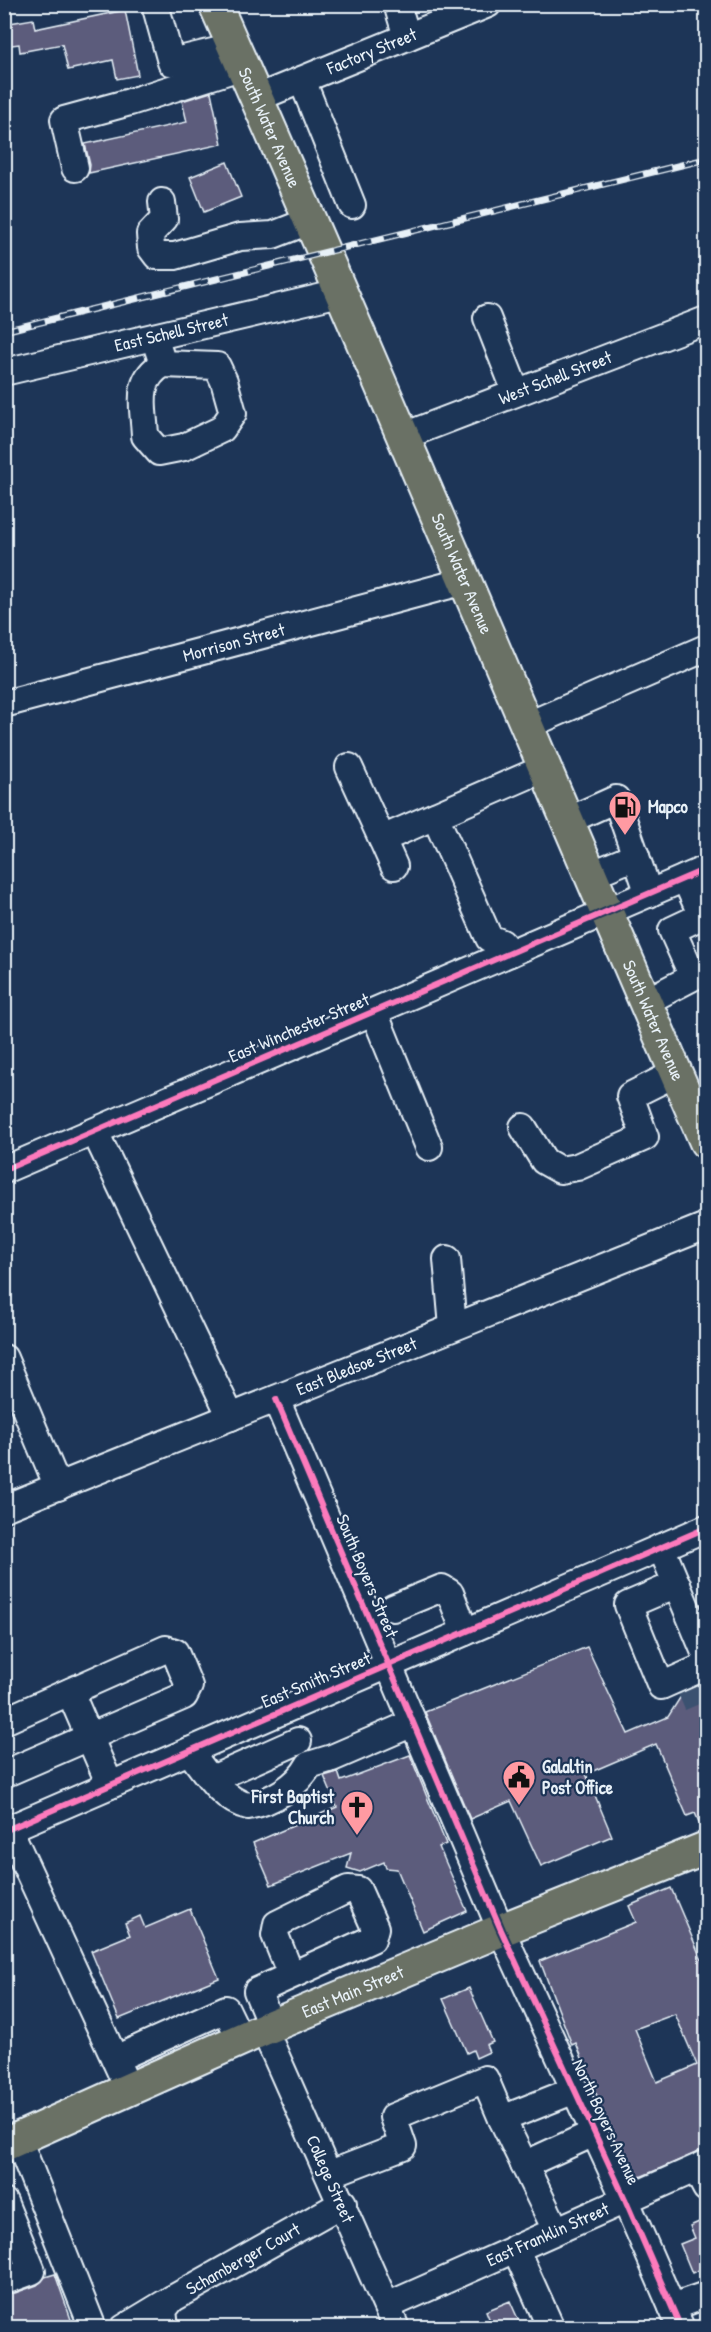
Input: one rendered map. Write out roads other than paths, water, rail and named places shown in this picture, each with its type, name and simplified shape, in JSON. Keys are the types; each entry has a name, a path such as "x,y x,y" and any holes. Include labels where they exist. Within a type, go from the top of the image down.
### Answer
{"main road":[{"name":"South Water Avenue","path":"215,4 226,60 257,98 706,1142"},
{"name":"East Main Street","path":"11,2142 259,2032 501,1930 705,1853"}],"street":[{"path":"155,4 171,62 226,60"},
{"path":"397,4 416,34"},
{"path":"415,4 416,34"},
{"name":"Factory Street","path":"257,98 488,4"},
{"path":"75,168 64,120 130,102 226,60"},
{"path":"302,80 352,205"},
{"path":"162,202 164,219 150,234 151,248 157,256 175,256 240,237 273,235 309,221"},
{"name":"East Schell Street","path":"4,372 340,293"},
{"path":"487,318 516,392"},
{"name":"West Schell Street","path":"404,436 706,320"},
{"path":"154,337 163,364"},
{"name":"Morrison Street","path":"4,704 465,581"},
{"path":"526,726 706,648"},
{"path":"349,767 394,866"},
{"path":"382,838 544,768"},
{"path":"567,821 616,800 649,894"},
{"path":"435,816 496,951"},
{"path":"590,875 636,856"},
{"path":"645,1002 693,977 672,930 704,915 696,873"},
{"name":"East Winchester Street","path":"4,1170 374,1012 496,951 606,912 696,873"},
{"path":"374,1012 429,1147"},
{"path":"523,1127 544,1161 560,1170 577,1167 645,1137 630,1096 676,1073"},
{"path":"95,1132 231,1417"},
{"name":"East Bledsoe Street","path":"4,1508 706,1226"},
{"path":"447,1259 453,1327"},
{"path":"4,1358 58,1486"},
{"name":"South Boyers Street","path":"276,1399 501,1930"},
{"name":"East Smith Street","path":"7,1830 706,1528"},
{"path":"662,1547 706,1655"},
{"path":"677,1584 628,1605 670,1692 706,1666"},
{"path":"393,1608 442,1588 450,1593 465,1632"},
{"path":"4,1721 166,1649 175,1652 189,1686 184,1696 4,1774"},
{"path":"70,1692 110,1785"},
{"path":"285,1710 309,1765"},
{"path":"189,1751 212,1779 236,1802 248,1806 290,1787 298,1781 309,1765 332,1758 413,1723"},
{"path":"212,1779 298,1741"},
{"path":"7,1830 129,2090"},
{"name":"North Boyers Avenue","path":"501,1930 625,2199 676,2318"},
{"path":"259,2032 257,1990 291,1975"},
{"path":"115,2059 226,2009 259,2032"},
{"name":"College Street","path":"259,2032 330,2175 392,2317"},
{"path":"330,2175 403,2146 393,2117 485,2079 556,2230"},
{"path":"502,2119 575,2090"},
{"path":"524,2165 594,2133"},
{"path":"11,2142 93,2328"},
{"name":"East Franklin Street","path":"392,2317 515,2248 625,2199 703,2174"},
{"path":"4,2202 32,2271 10,2279"},
{"name":"Schamberger Court","path":"165,2328 163,2310 172,2299 343,2203"},
{"path":"515,2248 550,2328"},
{"path":"676,2318 706,2295"},
{"path":"124,2328 172,2299"}],"tunnel":[{"path":"680,1698 706,1687"}],"railway":[{"path":"4,331 706,159"}],"place":[{"name":"Mapco","path":"625,836"},
{"name":"Galaltin Post Office","path":"519,1806"},
{"name":"First Baptist Church","path":"357,1836"}]}
